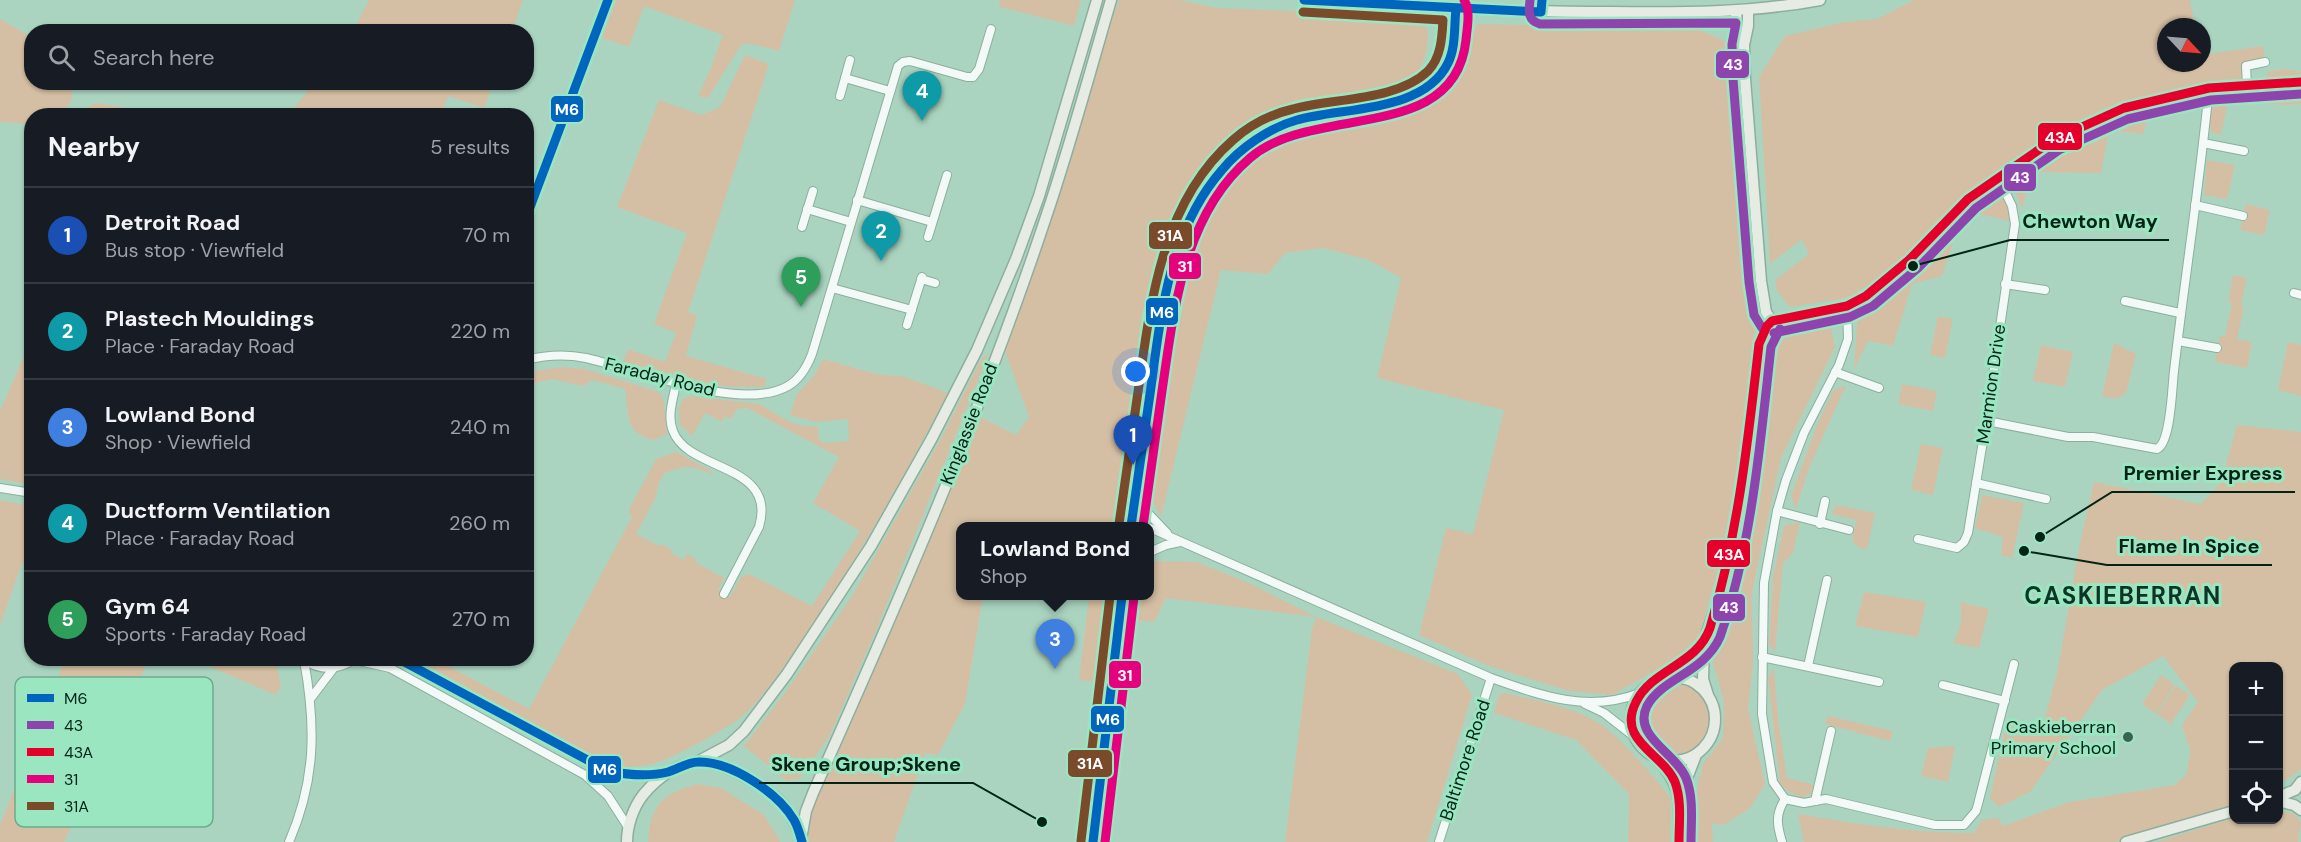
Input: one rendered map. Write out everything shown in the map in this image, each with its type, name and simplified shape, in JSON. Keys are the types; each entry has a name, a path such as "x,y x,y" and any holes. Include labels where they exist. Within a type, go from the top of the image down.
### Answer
{"main road":[{"path":"1068,99 1090,0"},
{"name":"Kinglassie Road","path":"667,772 697,762 729,745 744,730 822,623 911,477 977,350 1016,259 1039,196 1097,0"},
{"name":"Kinglassie Road","path":"802,841 806,811 813,793 913,565 993,363 1046,218 1111,0"},
{"path":"1079,110 1119,0"},
{"path":"1304,0 1541,12 1742,11 1820,0"},
{"path":"1383,0 1394,5"},
{"path":"1679,800 1696,755 1711,738 1715,728 1716,717 1703,679 1704,642 1723,584 1742,489 1759,344 1767,326 1772,321 1766,312 1761,281 1744,45 1737,24 1742,11"},
{"path":"1679,842 1679,800 1675,782 1656,758 1644,750 1636,738 1632,715 1640,693 1689,658 1704,642"},
{"path":"1660,679 1682,678 1692,681 1708,695"},
{"path":"1656,758 1676,761 1696,755"},
{"path":"697,762 712,763 727,768 765,790 779,801 794,820 802,841"},
{"path":"627,842 628,828 640,799 654,782 667,772"},
{"path":"2283,795 2295,790 2301,783"},
{"path":"2301,783 2299,799 2301,809"},
{"path":"2283,802 2301,809"},
{"path":"2127,842 2229,812"}],"street":[{"path":"534,198 608,0"},
{"path":"1541,12 1542,0"},
{"path":"1132,522 1162,301 1190,219 1208,187 1241,149 1280,126 1316,116 1411,97 1428,87 1440,77 1448,64 1453,46 1456,9"},
{"name":"Faraday Road","path":"534,359 549,356 576,357 676,384 713,391 751,394 773,392 790,385 809,361 898,66 906,61 973,77 979,69 991,29"},
{"path":"840,96 850,60"},
{"path":"2247,85 2246,66 2265,62"},
{"path":"845,78 890,91"},
{"path":"1772,321 1847,306 1866,296 1909,260 1968,199 2053,140 2124,108 2209,88 2301,82"},
{"path":"1987,421 2068,437 2093,437 2157,449 2165,441 2209,88"},
{"path":"2203,142 2244,151"},
{"path":"928,237 946,175"},
{"name":"Marmion Drive","path":"1918,539 1957,548 1964,542 1968,532 1987,421 2015,224 2012,206 1998,177"},
{"path":"802,227 813,190"},
{"path":"858,200 932,222"},
{"path":"2195,205 2243,216"},
{"path":"807,209 851,222"},
{"path":"907,325 922,278 935,283"},
{"path":"2005,284 2045,290"},
{"path":"832,288 912,310"},
{"path":"2125,301 2180,313"},
{"path":"1847,306 1848,339 1835,372 1804,433 1786,480 1777,511 1764,583 1762,714 1766,750 1773,782 1785,800 1804,803 1826,799 1935,825 1964,825 1976,811 2014,664"},
{"path":"2178,341 2217,348"},
{"path":"1835,372 1880,388"},
{"path":"676,384 671,418 672,429 678,439 689,449 750,483 761,502 762,515 759,526 724,594"},
{"path":"1976,483 2046,499"},
{"path":"0,488 24,492"},
{"path":"1136,488 1146,511 1173,538"},
{"path":"1820,524 1826,501"},
{"path":"1777,511 1849,530"},
{"path":"1154,530 1491,678 1583,703 1604,713 1636,738"},
{"path":"1154,550 1182,542"},
{"path":"1808,666 1827,580"},
{"path":"1093,842 1122,600"},
{"path":"1762,657 1879,682"},
{"path":"289,842 308,787 313,744 311,698 304,666"},
{"path":"312,666 333,669 343,666"},
{"path":"382,666 390,668 585,775 608,796 628,828"},
{"path":"411,666 608,771 632,775 667,772"},
{"path":"311,698 333,669"},
{"name":"Baltimore Road","path":"1439,842 1491,678"},
{"path":"1943,685 2005,701"},
{"path":"1583,703 1622,700 1640,693"},
{"path":"1815,801 1831,732"},
{"path":"1782,842 1776,823 1778,810 1785,800"}],"shaded area":[{"path":"369,0 523,0 514,24 357,24"},
{"path":"616,0 795,0 779,51 749,43 741,45 708,98 698,96 723,35 644,6 629,47 602,38"},
{"path":"999,0 1081,0 1074,26 1000,7"},
{"path":"1119,0 1179,0 1218,8 1357,14 1420,23 1427,28 1428,43 1423,61 1406,88 1386,95 1294,115 1262,126 1236,142 1214,162 1196,185 1170,240 1153,301 1125,522 956,522 956,600 982,600 965,704 938,755 925,753 894,842 802,842 803,827 974,414 1016,435 1029,417 1001,340"},
{"path":"1914,0 2190,0 2193,18 2157,18 2157,72 2211,72 2211,54 2263,46 2265,62 2246,66 2247,85 2209,88 2124,108 2053,140 1968,199 1875,281 1847,298 1790,307 1777,291 1775,280 1809,254 1802,239 1770,264 1759,77 1785,36 1844,22 1877,19"},
{"path":"0,19 24,33 24,90 71,90 72,99 66,108 24,108 24,124 0,122"},
{"path":"1477,24 1697,29 1727,42 1738,61 1755,325 1741,448 1721,558 1700,634 1676,659 1612,695 1569,691 1489,666 1419,635 1446,528 1473,534 1504,410 1377,378 1401,278 1369,260 1323,248 1285,253 1268,274 1221,270 1161,517 1150,496 1148,475 1173,306 1190,246 1209,206 1250,157 1298,130 1424,108 1456,77"},
{"path":"745,55 769,64 688,312 697,316 686,356 767,379 764,387 699,384 623,362 628,349 665,362 676,333 654,324 687,233 617,207 659,100 702,115 720,107"},
{"path":"2284,69 2301,72 2301,78 2283,76 2267,78 2267,72"},
{"path":"2301,89 2301,104 2228,101 2221,135 2211,132 2209,114 2212,97 2225,93"},
{"path":"309,90 490,90 484,108 448,96 444,108 294,108"},
{"path":"2188,100 2196,107 2148,118 2143,134 2119,131 2108,136 2101,173 2032,172 2022,208 2011,182 2022,168 2101,130 2150,110"},
{"path":"96,103 126,108 86,108"},
{"path":"2207,160 2235,165 2227,199 2204,195"},
{"path":"2000,194 2009,206 2011,221 1978,214 1956,234 1942,276 1912,284 1893,346 1868,341 1854,369 1857,323 1872,300 1899,282 1986,195"},
{"path":"2246,204 2270,210 2264,235 2240,230"},
{"path":"2233,275 2247,278 2237,339 2252,342 2247,368 2215,362 2220,336 2225,336 2232,303 2228,302"},
{"path":"1938,316 1953,319 1945,358 1930,355"},
{"path":"1831,327 1835,347 1781,458 1752,592 1753,663 1748,709 1765,784 1750,808 1724,825 1712,823 1713,842 1694,842 1696,792 1703,764 1723,738 1724,701 1712,659 1752,475 1771,353 1787,334"},
{"path":"2288,342 2301,345 2301,396 2278,390"},
{"path":"2114,343 2136,354 2126,393 2116,399 2102,396"},
{"path":"2041,345 2073,352 2065,387 2033,381"},
{"path":"989,353 877,628 830,735 800,778 787,781 744,746 782,697 851,598 943,435 981,359"},
{"path":"24,356 24,484 0,479 0,411"},
{"path":"823,359 876,374 905,377 948,393 847,572 773,681 749,710 735,722 683,751 657,762 643,766 616,766 601,762 418,666 448,666 529,709 632,517 629,513 630,507 656,459 676,452 710,470 714,475 690,467 665,473 659,482 656,497 636,534 659,546 661,544 684,560 687,554 696,559 695,562 724,578 718,590 730,597 741,577 749,574 812,606 860,531 813,503 839,457 747,408 737,409 731,419 725,416 722,422 705,413 692,436 680,425 679,408 683,399 689,396 759,404 790,422 818,427 819,439 823,443 849,441 848,419 815,422 790,415 797,394 814,376"},
{"path":"561,367 585,369 659,392 664,401 667,434 654,440 637,433 628,415 625,389 592,380 583,386 552,379 534,383 534,371"},
{"path":"1902,384 1937,391 1933,411 1898,404"},
{"path":"1846,385 1809,468 1796,509 1791,496 1817,425 1833,391"},
{"path":"2237,425 2301,432 2301,769 2283,782 2283,662 2229,662 2229,806 2115,842 1804,842 1798,814 1908,830 1974,833 1982,820 1998,818 2003,826 2069,802 2175,785 2187,774 2190,750 2182,725 2198,702 2163,656 2102,690 2030,792 1999,807 1990,798 2007,721 2042,728 2057,674 2080,543 2094,482 2201,504 2221,483"},
{"path":"1921,444 1943,448 1933,495 1911,490"},
{"path":"1982,495 2024,503 2012,558 2001,555 2003,537 1975,528"},
{"path":"0,500 24,505 24,564 22,563 0,625"},
{"path":"1836,505 1875,513 1867,549 1860,548 1852,541 1856,520 1832,514"},
{"path":"1800,521 1793,553 1783,563 1775,652 1769,645 1773,577 1784,526"},
{"path":"1154,561 1197,562 1249,583 1316,617 1166,598 1154,622 1125,619 1127,600 1154,600"},
{"path":"1864,592 1926,602 1918,637 1855,626"},
{"path":"1089,600 1115,600 1105,683 1079,680"},
{"path":"1960,602 1989,609 1979,648 1953,643 1961,623"},
{"path":"1316,617 1458,674 1472,695 1427,842 1285,842 1312,629"},
{"path":"62,666 146,666 141,677 58,677"},
{"path":"208,666 277,666 281,686 276,695"},
{"path":"1774,668 1778,718 1787,778 1815,785 1812,793 1802,797 1787,791 1780,783 1768,678"},
{"path":"2161,675 2175,685 2156,714 2142,704"},
{"path":"1680,683 1699,693 1707,705 1709,719 1707,733 1699,745 1687,753 1666,755 1647,745 1639,733 1637,712 1647,693 1659,685"},
{"path":"2176,686 2190,695 2171,724 2157,714"},
{"path":"1505,693 1552,704 1587,716 1615,736 1671,798 1670,842 1628,842 1629,794 1576,740 1494,713 1499,695"},
{"path":"1828,716 1893,731 1890,741 1825,724"},
{"path":"1955,746 1948,782 1921,776 1928,748"},
{"path":"697,784 721,788 764,815 781,842 648,842 652,819 660,803 675,792"},
{"path":"15,787 15,827 71,827 64,842 0,842 0,825"},
{"path":"2283,812 2295,814 2301,823 2298,842 2156,842 2229,819 2229,824 2283,824"}],"transit line":[{"name":"M6","path":"534,197 608,0"},
{"name":"M6","path":"1304,0 1541,12 1542,0"},
{"name":"31","path":"1144,522 1177,297 1196,235 1210,207 1227,181 1250,158 1277,141 1309,131 1378,118 1409,109 1436,95 1456,73 1466,40 1468,14 1464,0"},
{"name":"43","path":"1530,0 1531,18 1540,24 1736,23 1732,44 1733,79 1749,282 1754,315 1762,328"},
{"name":"M6","path":"1132,522 1164,301 1179,245 1204,193 1237,154 1276,128 1297,120 1402,100 1421,91 1436,79 1451,57 1456,9"},
{"name":"31A","path":"1119,522 1149,319 1164,253 1190,192 1209,164 1233,140 1269,117 1309,105 1364,97 1399,88 1415,81 1428,71 1436,60 1443,20 1303,12"},
{"name":"43A","path":"1679,842 1679,804 1675,782 1669,772 1636,737 1631,715 1643,691 1695,651 1710,628 1735,522 1759,344 1767,326 1772,321 1847,306 1866,296 1909,260 1968,199 2053,140 2124,108 2209,88 2301,82"},
{"name":"43","path":"1774,333 1850,317 1873,306 1918,268 1976,208 2059,150 2128,119 2211,100 2301,94"},
{"name":"43","path":"1691,842 1691,802 1686,778 1674,760 1650,735 1645,726 1644,717 1647,706 1654,696 1704,659 1720,637 1740,566 1753,494 1771,347 1780,329"},
{"name":"31A","path":"1081,841 1110,600"},
{"name":"M6","path":"1093,842 1122,600"},
{"name":"31","path":"1105,842 1134,600"},
{"name":"M6","path":"412,666 608,771 653,775 698,762 711,763 739,773 777,799 795,823 802,842"}],"place":[{"name":"Ductform Ventilation","path":"922,121"},
{"name":"Plastech Mouldings","path":"881,261"},
{"name":"Chewton Way","path":"1913,266"},
{"name":"Gym 64","path":"801,307"},
{"name":"Detroit Road","path":"1133,465"},
{"name":"Premier Express","path":"2040,537"},
{"name":"Flame In Spice","path":"2024,551"},
{"name":"Lowland Bond","path":"1055,669"},
{"name":"Caskieberran Primary School","path":"2128,737"},
{"name":"Skene Group;Skene","path":"1042,822"}],"district":[{"name":"CASKIEBERRAN","path":"2123,595"}]}
